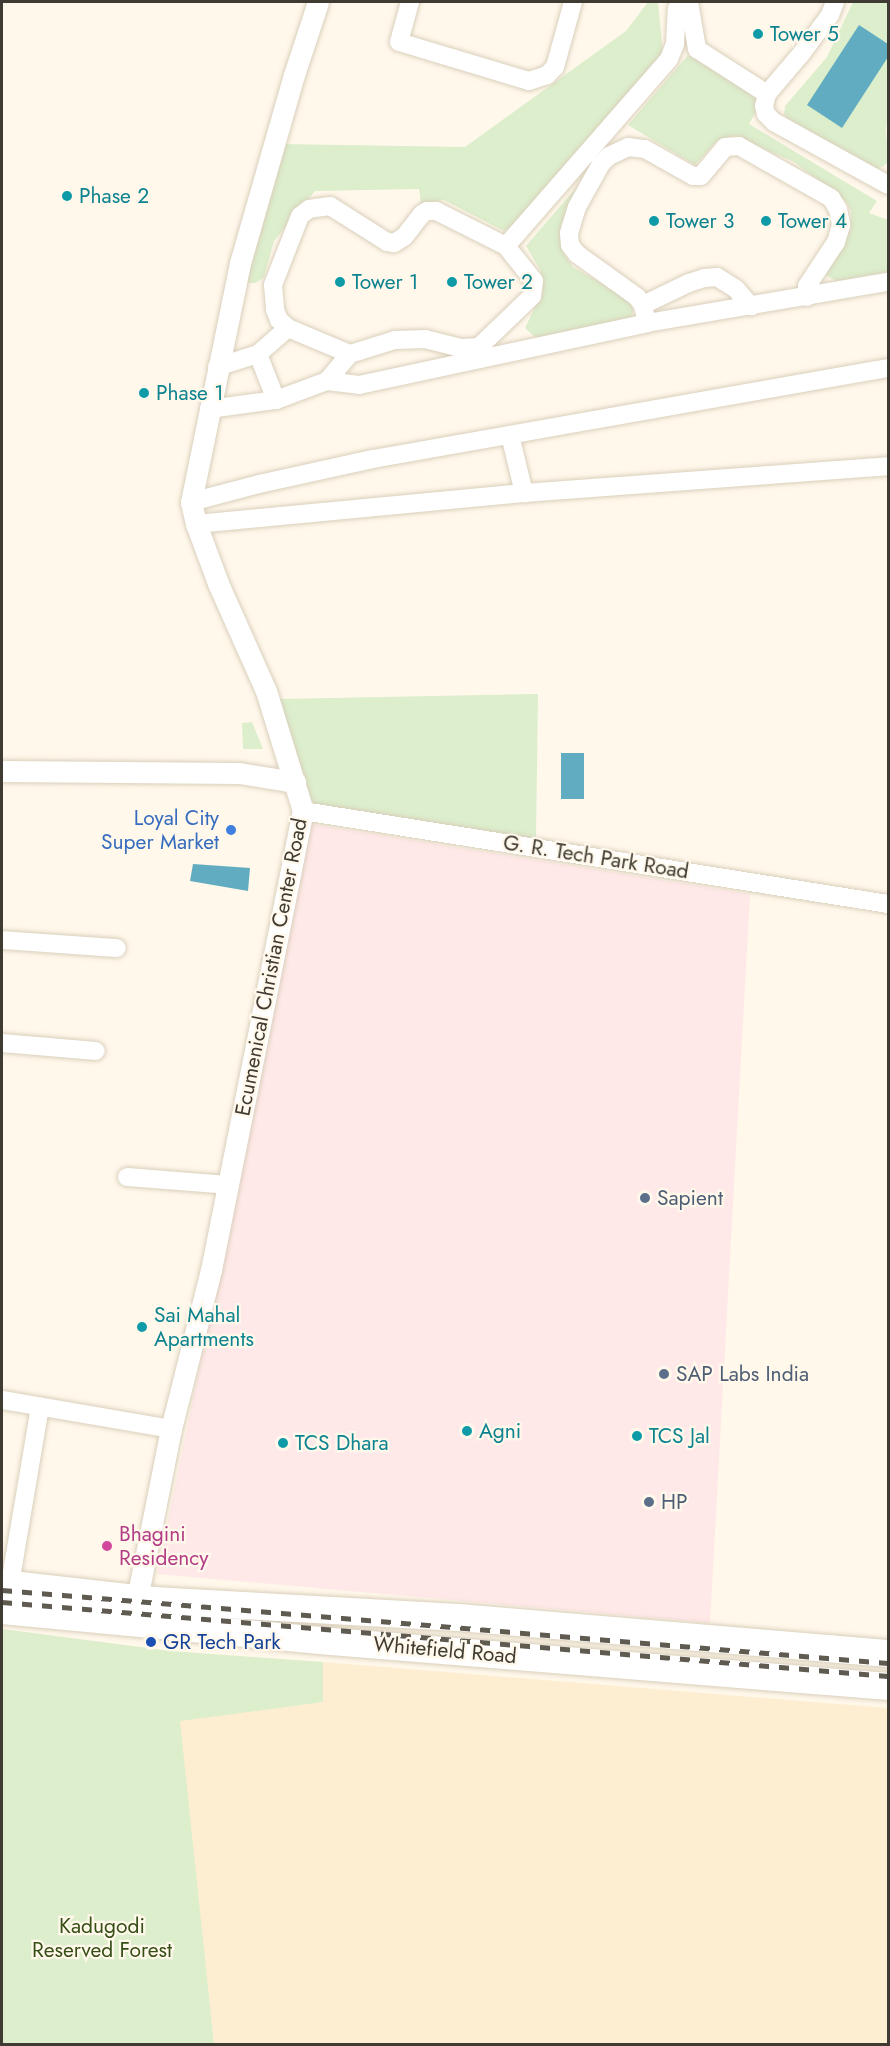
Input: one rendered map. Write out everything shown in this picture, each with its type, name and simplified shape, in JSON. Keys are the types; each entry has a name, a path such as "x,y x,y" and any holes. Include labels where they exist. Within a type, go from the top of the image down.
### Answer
{"main road":[{"name":"Whitefield Road","path":"6,1583 137,1599 470,1618 888,1653"},
{"name":"Whitefield Road","path":"2,1610 320,1640 888,1686"}],"street":[{"name":"Ecumenical Christian Center Road","path":"137,1599 171,1429 211,1270 303,811 266,691 218,584 196,524 191,502 240,262 294,75 318,2"},
{"path":"410,2 399,42 529,81 547,75 555,66 573,2"},
{"path":"506,246 669,59 675,44 677,9 682,2"},
{"path":"689,2 697,49 767,94"},
{"path":"835,2 830,15 767,94 764,106 774,122 888,185"},
{"path":"608,128 628,147"},
{"path":"647,323 643,305 633,292 577,254 570,245 569,233 577,207 601,164 609,156 628,147 645,149 693,176 701,176 724,147 739,146 831,198 838,209 841,225 836,242 807,286 807,297"},
{"path":"327,381 350,354 395,340 425,339 470,349 485,343 532,296 534,281 506,246 436,211 422,214 404,237 394,243 387,242 330,206 309,209 300,216 273,285 272,300 279,320 288,328 350,354"},
{"path":"643,305 704,278 717,278 736,289 752,306"},
{"path":"209,409 276,399 327,381 358,385 647,323 888,282"},
{"path":"217,367 258,354 288,328"},
{"path":"258,354 276,399"},
{"path":"191,502 259,484 373,459 888,368"},
{"path":"510,435 524,493"},
{"path":"196,524 524,493 888,466"},
{"path":"2,771 239,773 295,782"},
{"name":"G. R. Tech Park Road","path":"303,811 888,904"},
{"path":"2,940 117,948"},
{"path":"2,1043 96,1051"},
{"path":"127,1177 228,1185"},
{"path":"2,1400 171,1429"},
{"path":"6,1583 40,1407"}],"shaded area":[{"path":"311,824 750,894 710,1623 157,1574"},
{"path":"323,1662 888,1708 888,2044 214,2044 179,1720 322,1702"}],"green space":[{"path":"648,2 658,2 663,54 518,222 504,231 444,200 421,204 419,189 315,191 274,241 264,277 256,283 243,283 280,144 465,147 626,31"},
{"path":"853,2 888,2 886,129 888,161 884,166 875,170 787,118 784,114 785,106 827,57"},
{"path":"688,55 756,97 757,110 749,124 877,201 869,213 888,220 888,272 836,281 824,274 851,229 851,211 845,200 794,162 734,136 716,142 695,165 628,125"},
{"path":"588,174 561,224 562,251 573,267 628,299 633,309 632,319 537,339 525,328 539,299 541,271 526,246"},
{"path":"538,694 536,839 312,804 279,699"},
{"path":"252,722 263,749 243,749 242,723"},
{"name":"Kadugodi Reserved Forest","path":"2,1629 171,1651 323,1662 323,1702 180,1721 214,2044 2,2044"}],"water":[{"path":"859,25 888,44 888,57 842,128 807,105"},
{"path":"561,753 584,753 584,799 561,799"},
{"path":"193,864 250,868 248,891 190,881"}],"railway":[{"path":"2,1590 888,1663"},
{"path":"2,1602 888,1676"}],"place":[{"name":"Tower 5","path":"758,34"},
{"name":"Phase 2","path":"67,196"},
{"name":"Tower 3","path":"654,221"},
{"name":"Tower 4","path":"766,221"},
{"name":"Tower 1","path":"340,282"},
{"name":"Tower 2","path":"452,282"},
{"name":"Phase 1","path":"144,393"},
{"name":"Loyal City Super Market","path":"231,830"},
{"name":"Sapient","path":"645,1198"},
{"name":"Sai Mahal Apartments","path":"142,1327"},
{"name":"SAP Labs India","path":"664,1374"},
{"name":"Agni","path":"467,1431"},
{"name":"TCS Jal","path":"637,1436"},
{"name":"TCS Dhara","path":"283,1443"},
{"name":"HP","path":"649,1502"},
{"name":"Bhagini Residency","path":"107,1546"},
{"name":"GR Tech Park","path":"151,1642"}]}
